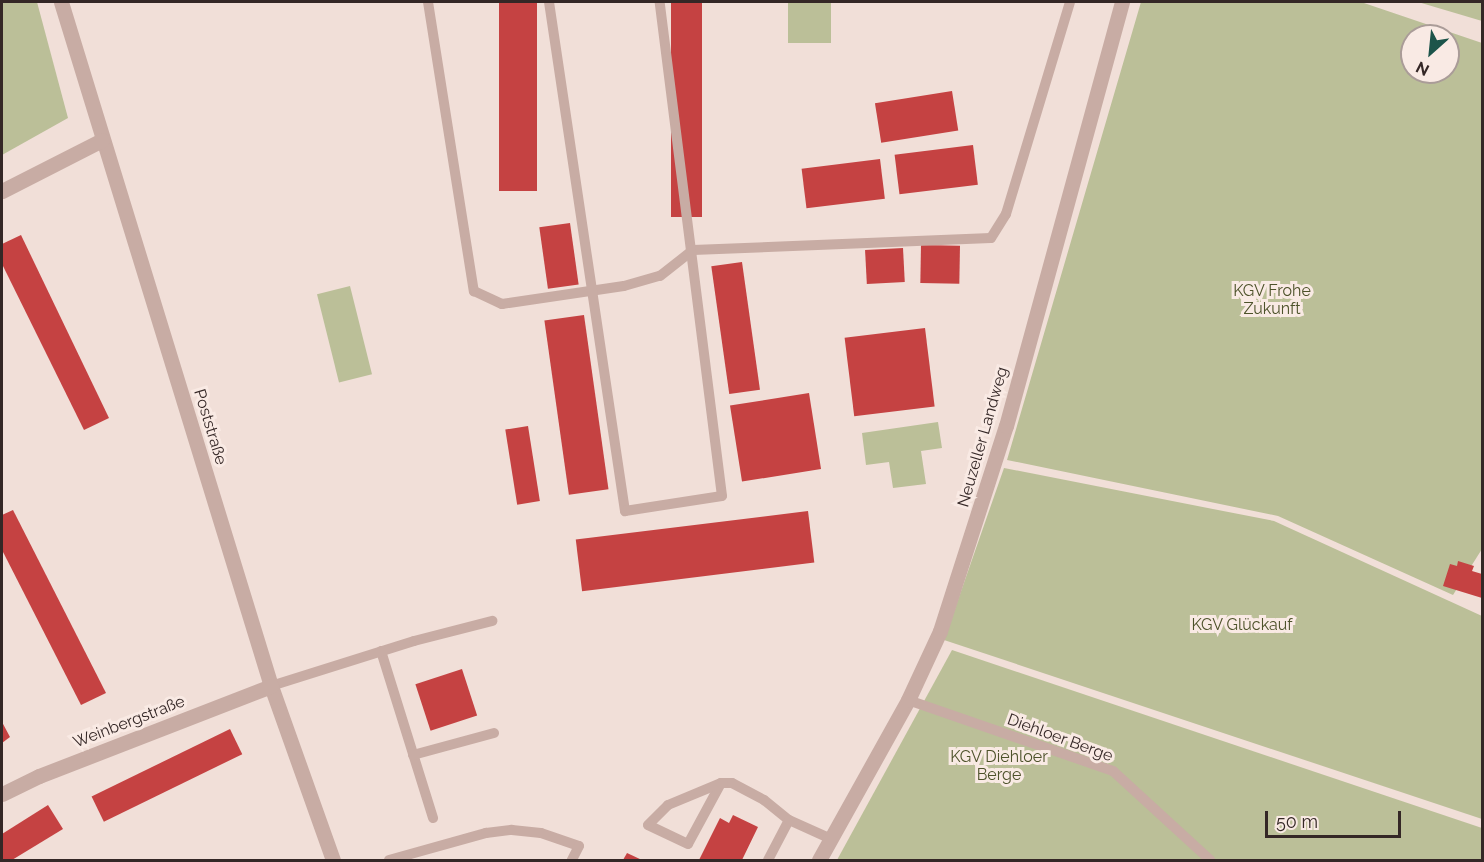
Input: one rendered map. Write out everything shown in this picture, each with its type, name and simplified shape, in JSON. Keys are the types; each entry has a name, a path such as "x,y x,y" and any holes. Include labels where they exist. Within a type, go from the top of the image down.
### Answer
{"street":[{"name":"Poststraße","path":"61,2 270,686 333,861"},
{"name":"Neuzeller Landweg","path":"819,861 908,700 940,631 987,490 1122,2"},
{"path":"2,191 102,140"},
{"name":"Weinbergstraße","path":"2,794 39,776 270,686"}],"lane":[{"path":"428,2 474,291 502,304 624,286 660,276 693,250 991,238 1006,214 1070,2"},
{"path":"549,2 594,291 625,511 722,496 693,250 660,2"},
{"path":"270,686 381,651 492,621"},
{"path":"381,651 433,818"},
{"name":"Diehloer Berge","path":"908,700 1113,771 1210,861"},
{"path":"413,754 494,733"},
{"path":"721,783 688,844 648,825 668,805 721,783 732,783 764,800 789,820 831,839"},
{"path":"768,861 789,820"},
{"path":"389,861 486,833 513,830 540,833 579,846 572,861"}],"green space":[{"path":"2,2 37,2 68,118 2,155"},
{"path":"788,2 831,2 831,43 788,43"},
{"name":"KGV Frohe Zukunft","path":"1141,2 1361,2 1426,24 1400,24 1400,84 1460,84 1460,36 1482,43 1482,549 1453,595 1278,516 1007,460"},
{"path":"1418,2 1482,2 1482,21"},
{"path":"350,286 372,374 339,383 317,294"},
{"path":"938,422 942,448 921,451 926,484 893,488 889,462 866,465 862,433"},
{"name":"KGV Glückauf","path":"1004,468 1274,521 1482,616 1482,819 944,640"},
{"name":"KGV Diehloer Berge","path":"952,650 1482,828 1482,860 837,860"}],"building":[{"path":"499,2 537,2 537,191 499,191"},
{"path":"671,2 702,2 702,217 671,217"},
{"path":"952,91 958,131 881,143 875,103"},
{"path":"973,145 978,185 899,194 895,155"},
{"path":"880,159 885,199 806,208 802,169"},
{"path":"570,223 579,284 548,289 539,227"},
{"path":"21,235 109,418 84,430 2,264 2,244"},
{"path":"921,245 960,246 959,284 920,283"},
{"path":"903,248 905,282 867,284 865,250"},
{"path":"742,262 760,390 729,394 711,266"},
{"path":"584,315 608,489 569,495 544,321"},
{"path":"925,328 935,406 854,416 845,338"},
{"path":"809,393 821,469 742,482 730,406"},
{"path":"528,426 540,501 517,505 505,430"},
{"path":"13,510 106,693 81,705 2,550 2,515"},
{"path":"808,511 814,563 582,591 576,540"},
{"path":"1458,561 1474,566 1472,571 1482,574 1482,598 1443,586 1450,564 1457,566"},
{"path":"462,669 477,716 431,731 415,684"},
{"path":"2,722 10,737 2,743"},
{"path":"230,729 242,754 104,822 92,797"},
{"path":"48,805 63,829 12,860 2,860 2,834"},
{"path":"733,815 758,827 742,860 699,860 720,818 729,823"},
{"path":"627,853 642,860 623,860"}]}
